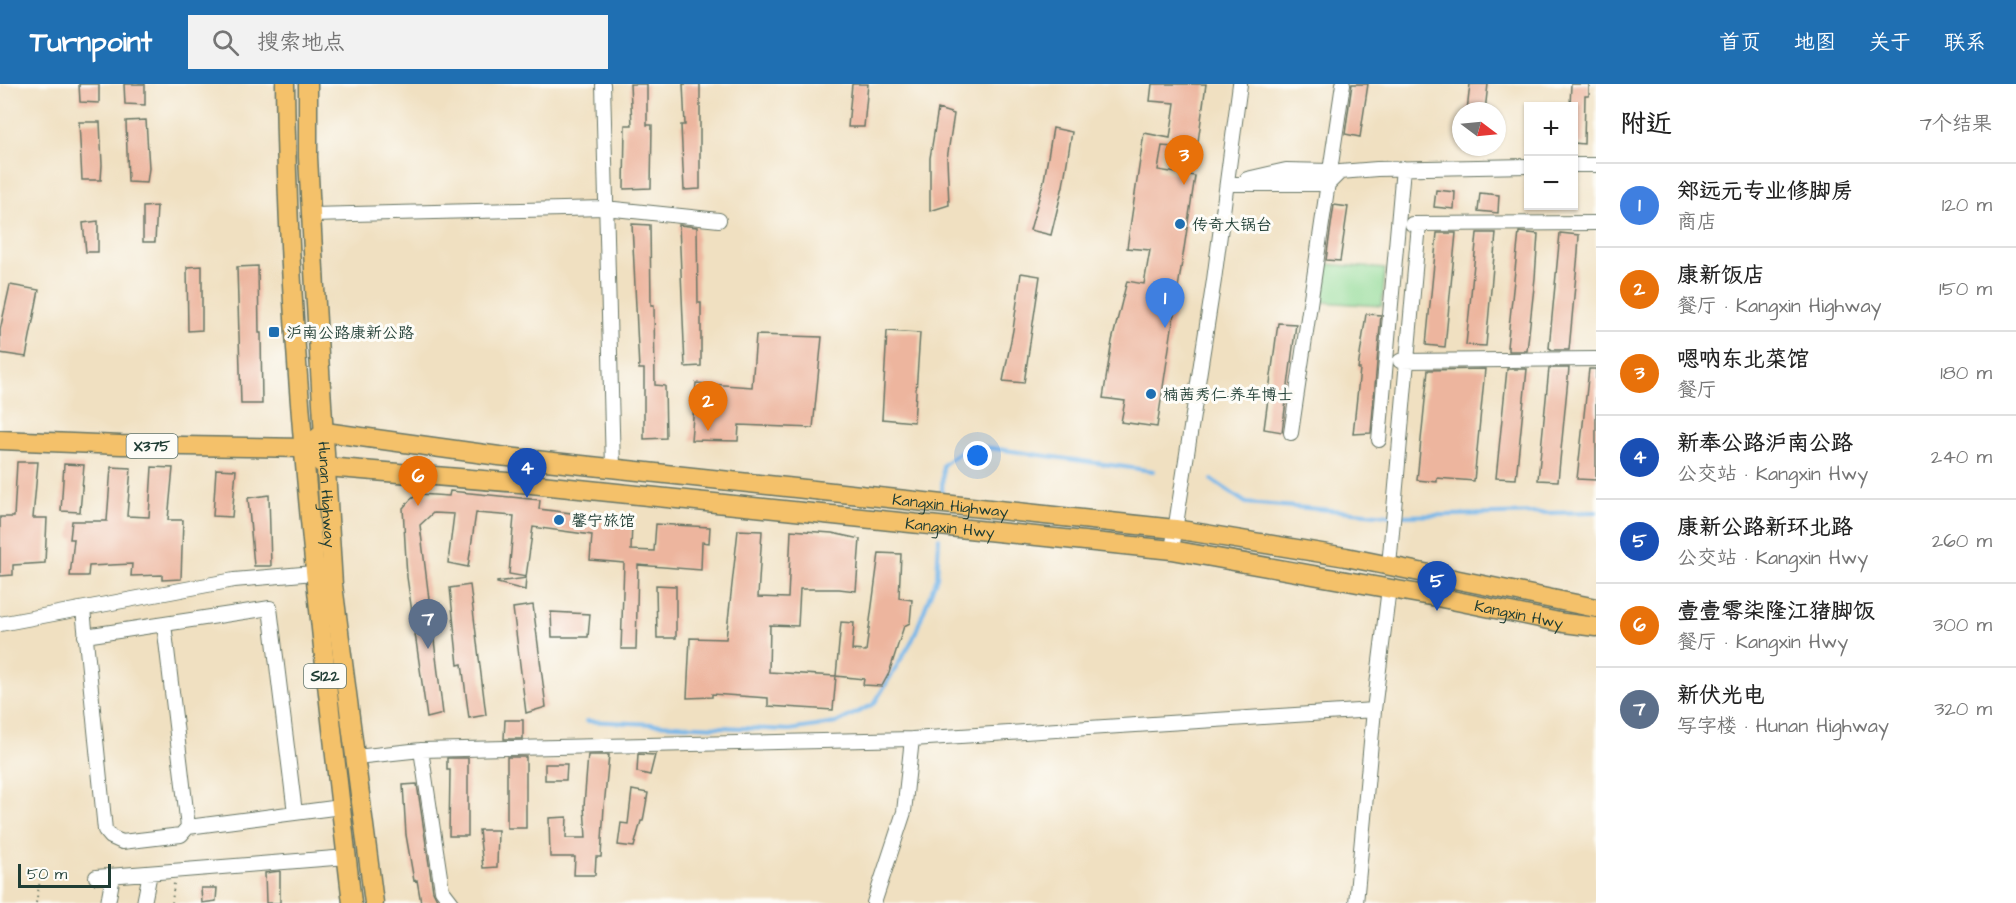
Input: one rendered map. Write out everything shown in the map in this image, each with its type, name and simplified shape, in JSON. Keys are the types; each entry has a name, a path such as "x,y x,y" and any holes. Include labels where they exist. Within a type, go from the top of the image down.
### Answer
{"main road":[{"name":"Hunan Highway","path":"285,84 285,146 295,321 314,573 352,903"},
{"name":"Hunan Highway","path":"308,84 308,157 333,585 374,903"},
{"path":"325,432 304,448 326,467"},
{"name":"Kangxin Highway","path":"325,432 499,456 1175,529 1346,556 1596,608"},
{"name":"X375","path":"0,440 122,446 304,448"},
{"name":"Kangxin Hwy","path":"326,467 531,484 1172,550 1596,627"}],"street":[{"path":"603,84 613,468"},
{"path":"1172,550 1228,184 1240,84"},
{"path":"1291,433 1343,84"},
{"path":"1578,165 1596,165"},
{"path":"1228,184 1329,178 1340,172 1403,168 1524,166"},
{"path":"1379,440 1403,168"},
{"path":"311,215 605,208 719,220"},
{"path":"1398,224 1596,223"},
{"path":"1389,566 1419,224"},
{"path":"1386,361 1596,359"},
{"path":"0,624 234,580 314,573"},
{"path":"1356,903 1374,710 1389,588"},
{"path":"85,636 270,608 295,813"},
{"path":"83,609 105,831 111,837 122,842 181,835 188,827 341,807"},
{"path":"164,624 188,827"},
{"path":"356,757 421,750 912,739 1374,710"},
{"path":"874,903 904,812 912,739"},
{"path":"421,750 442,890 452,903"},
{"path":"96,877 347,857"},
{"path":"144,903 150,873"},
{"path":"108,903 113,876"}],"path":[{"path":"172,903 175,871"},
{"path":"36,903 40,875"}],"green space":[{"path":"1326,264 1385,269 1382,306 1322,302"}],"building":[{"path":"79,84 99,84 99,103 80,102"},
{"path":"124,84 145,84 145,105 125,104"},
{"path":"630,84 647,84 647,125 652,125 651,188 624,189 625,125 632,125"},
{"path":"683,84 700,84 700,189 684,190 681,125 685,125"},
{"path":"852,84 868,84 864,127 848,127"},
{"path":"1152,84 1206,84 1197,149 1162,146 1158,170 1195,176 1157,427 1121,422 1125,401 1103,398 1112,341 1127,281 1144,284 1150,250 1127,248 1144,133 1170,138 1175,103 1150,101"},
{"path":"1352,84 1368,84 1360,137 1345,134"},
{"path":"1470,84 1488,84 1486,102 1468,102"},
{"path":"1571,84 1589,84 1589,96 1585,96 1584,144 1578,143 1578,102 1570,102"},
{"path":"938,109 954,114 947,159 949,205 930,211 930,158"},
{"path":"146,120 149,168 147,183 128,182 126,121"},
{"path":"79,122 100,122 101,180 82,180"},
{"path":"1053,128 1072,132 1063,186 1051,235 1030,230 1044,180"},
{"path":"1436,190 1455,192 1454,209 1434,207"},
{"path":"1480,193 1499,195 1498,213 1478,211"},
{"path":"1334,205 1348,207 1340,261 1326,260"},
{"path":"157,206 155,242 143,242 143,207"},
{"path":"98,221 98,252 86,252 83,223"},
{"path":"632,224 650,225 655,385 665,386 666,438 644,439 644,369 639,369"},
{"path":"679,225 697,227 698,303 701,303 701,366 685,367"},
{"path":"1519,232 1538,234 1535,278 1527,351 1509,351 1507,347"},
{"path":"1437,233 1456,233 1445,347 1426,345"},
{"path":"1477,233 1496,233 1486,346 1466,345"},
{"path":"1560,233 1579,235 1578,253 1569,350 1551,350 1549,348"},
{"path":"202,266 202,330 188,331 187,267"},
{"path":"258,266 262,404 241,404 237,267"},
{"path":"1021,273 1040,276 1024,383 1003,381"},
{"path":"10,285 39,290 26,357 0,353 0,330"},
{"path":"1366,314 1381,315 1371,433 1353,434 1360,369 1358,369"},
{"path":"1278,323 1296,324 1282,432 1264,429"},
{"path":"887,331 920,333 914,422 882,419"},
{"path":"756,335 822,337 813,428 739,425 738,441 691,440 696,383 752,387"},
{"path":"1549,368 1569,368 1558,481 1538,480"},
{"path":"1485,369 1474,481 1437,478 1437,482 1417,480 1428,370"},
{"path":"1507,369 1527,369 1516,479 1496,478"},
{"path":"1589,369 1596,369 1596,480 1577,479"},
{"path":"17,462 38,462 33,518 47,518 45,563 13,565 13,575 0,576 0,517 14,517"},
{"path":"64,464 84,465 80,512 61,511"},
{"path":"111,467 131,468 127,516 149,517 152,467 173,468 168,520 183,520 181,579 162,580 162,575 131,576 132,564 89,566 88,576 70,576 74,539 70,539 72,521 107,521"},
{"path":"216,469 236,470 232,517 213,516"},
{"path":"450,491 540,500 539,509 587,515 586,520 632,523 631,550 654,551 656,524 710,527 709,543 702,542 701,570 638,565 636,649 621,649 624,563 590,560 592,535 533,527 526,577 509,574 514,516 476,513 468,567 448,563 454,514 433,513 420,525 443,714 427,718 407,577 403,508 419,494 449,496"},
{"path":"269,495 271,566 254,566 248,498"},
{"path":"738,530 762,531 758,597 788,598 791,530 832,533 860,539 856,591 800,589 798,626 770,625 769,672 836,676 833,710 768,706 768,698 712,694 712,697 687,698 690,638 726,639"},
{"path":"879,553 901,554 899,598 912,600 910,623 904,626 889,673 882,686 863,685 864,679 836,676 841,622 854,623 852,650 866,651"},
{"path":"526,578 525,590 497,583 497,582"},
{"path":"470,585 486,715 469,718 462,664 458,665 450,588"},
{"path":"656,585 676,586 676,638 657,638"},
{"path":"533,605 546,707 526,713 513,608"},
{"path":"551,612 590,614 588,637 552,637"},
{"path":"505,720 523,720 523,739 504,739"},
{"path":"638,754 655,755 650,775 637,772"},
{"path":"588,755 609,755 601,857 596,857 595,875 574,875 575,857 550,857 549,818 567,817 566,838 586,838 584,806"},
{"path":"507,757 526,757 526,828 507,828"},
{"path":"447,758 468,758 468,836 449,836 450,770 447,770"},
{"path":"545,764 567,764 566,780 545,780"},
{"path":"417,784 433,891 439,903 421,903 417,880 414,881 406,835 403,785"},
{"path":"632,790 648,793 643,821 641,821 634,847 618,845 621,823 628,824"},
{"path":"479,830 498,830 497,867 483,868"},
{"path":"280,871 280,903 266,903 265,873"},
{"path":"201,888 217,888 216,901 202,903"}],"waterway":[{"path":"942,492 943,465 969,445 1153,471"},
{"path":"1212,480 1246,503 1401,516 1596,512"},
{"path":"586,721 789,730 836,723 874,704 913,639 937,577 939,538"}],"place":[{"name":"嗯呐东北菜馆","path":"1184,185"},
{"name":"传奇大锅台","path":"1180,224"},
{"name":"郑远元专业修脚房","path":"1165,328"},
{"name":"沪南公路康新公路","path":"274,332"},
{"name":"楠茜秀仁·养车博士","path":"1151,394"},
{"name":"康新饭店","path":"708,431"},
{"name":"新奉公路沪南公路","path":"527,498"},
{"name":"壹壹零柒隆江猪脚饭","path":"418,506"},
{"name":"馨宁旅馆","path":"559,520"},
{"name":"康新公路新环北路","path":"1437,611"},
{"name":"新伏光电","path":"428,649"}]}
